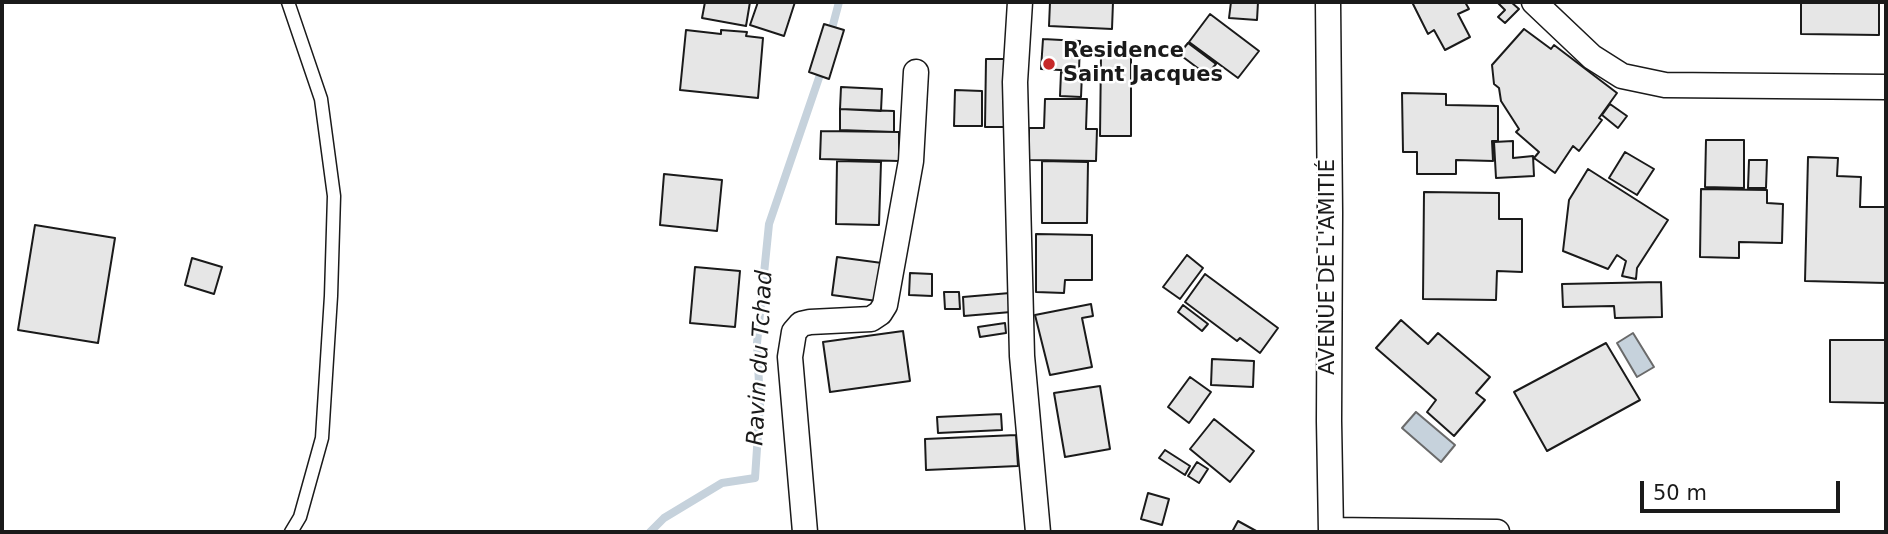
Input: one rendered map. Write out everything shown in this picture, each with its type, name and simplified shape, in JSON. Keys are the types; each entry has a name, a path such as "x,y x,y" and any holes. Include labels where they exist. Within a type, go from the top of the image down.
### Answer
{"street":[{"path":"1020,2 1016,82 1022,356 1038,532"},
{"name":"AVENUE DE L'AMITIÉ","path":"1328,2 1331,531"},
{"path":"1534,2 1592,57 1622,76 1665,85 1886,87"},
{"path":"805,532 790,357 794,332 801,324 810,322 871,319 880,313 885,305 911,161 916,72"},
{"path":"1331,531 1497,532"}],"lane":[{"path":"288,2 321,99 334,196 322,438 300,517 291,532"}],"shaded area":[{"path":"1633,333 1654,367 1637,377 1617,343"},
{"path":"1416,412 1455,445 1441,462 1402,428"}],"building":[{"path":"705,2 750,2 746,26 702,18"},
{"path":"758,2 795,2 784,36 750,25"},
{"path":"1050,2 1113,2 1112,29 1049,26"},
{"path":"1231,2 1258,2 1257,20 1229,18"},
{"path":"1412,2 1465,2 1469,9 1458,14 1470,37 1445,50 1434,30 1428,34"},
{"path":"1497,2 1511,2 1519,9 1505,23 1498,17 1505,10"},
{"path":"1801,2 1879,2 1879,35 1801,34"},
{"path":"1210,14 1259,51 1238,78 1189,42"},
{"path":"824,24 844,30 829,79 809,72"},
{"path":"1524,29 1551,49 1554,45 1617,93 1599,118 1602,120 1579,151 1573,146 1555,173 1534,158 1539,152 1516,132 1519,129 1501,101 1499,88 1494,84 1492,65"},
{"path":"686,30 721,34 721,30 747,32 746,36 763,38 758,98 680,90"},
{"path":"1043,39 1080,41 1079,71 1041,69"},
{"path":"1188,43 1216,64 1207,75 1179,54"},
{"path":"1101,55 1131,56 1131,136 1100,136"},
{"path":"986,59 1005,59 1004,127 985,127"},
{"path":"1061,72 1082,73 1081,97 1060,96"},
{"path":"841,87 882,89 881,111 840,109"},
{"path":"955,90 982,91 982,126 954,126"},
{"path":"1402,93 1446,94 1446,105 1498,106 1498,141 1492,141 1493,161 1456,160 1456,174 1417,174 1417,152 1403,152"},
{"path":"1045,99 1087,99 1086,129 1097,129 1096,161 1029,160 1029,128 1044,128"},
{"path":"1610,104 1627,116 1618,128 1602,115"},
{"path":"840,109 894,111 894,132 840,130"},
{"path":"821,131 899,132 899,161 820,159"},
{"path":"1706,140 1744,140 1744,188 1705,187"},
{"path":"1513,141 1513,158 1533,156 1534,176 1496,178 1494,142"},
{"path":"1625,152 1654,169 1637,195 1609,178"},
{"path":"1808,157 1838,158 1837,176 1861,177 1860,207 1886,207 1886,283 1805,281"},
{"path":"1749,160 1767,160 1766,188 1748,188"},
{"path":"837,161 881,162 879,225 836,224"},
{"path":"1042,161 1088,162 1087,223 1042,223"},
{"path":"1588,169 1668,220 1637,268 1636,279 1622,276 1626,261 1617,255 1608,269 1563,251 1569,200"},
{"path":"664,174 722,180 717,231 660,225"},
{"path":"1701,189 1767,190 1767,203 1783,204 1782,243 1739,242 1739,258 1700,257"},
{"path":"1424,192 1499,193 1499,219 1522,219 1522,272 1497,271 1496,300 1423,299"},
{"path":"35,225 115,238 98,343 18,330"},
{"path":"1036,234 1092,235 1092,280 1065,280 1064,293 1036,292"},
{"path":"1187,255 1203,268 1180,299 1163,287"},
{"path":"837,257 882,263 877,301 832,295"},
{"path":"192,258 222,267 214,294 185,285"},
{"path":"695,267 740,271 735,327 690,323"},
{"path":"910,273 932,274 932,296 909,295"},
{"path":"1205,274 1278,328 1260,353 1240,338 1237,341 1185,302"},
{"path":"1661,282 1662,317 1615,318 1614,306 1563,307 1562,284"},
{"path":"944,292 959,292 960,309 945,309"},
{"path":"1010,293 1011,312 964,316 963,297"},
{"path":"1091,304 1093,316 1082,318 1092,367 1050,375 1035,315"},
{"path":"1183,305 1208,324 1202,331 1178,312"},
{"path":"1401,320 1428,344 1438,333 1490,377 1476,393 1485,400 1454,436 1427,412 1436,400 1376,348"},
{"path":"1005,323 1006,333 980,337 978,327"},
{"path":"903,331 910,381 830,392 823,342"},
{"path":"1830,340 1886,340 1886,403 1830,402"},
{"path":"1606,343 1640,400 1547,451 1514,392"},
{"path":"1212,359 1254,361 1253,387 1211,385"},
{"path":"1190,377 1211,392 1189,423 1168,407"},
{"path":"1100,386 1110,449 1065,457 1054,393"},
{"path":"1001,414 1002,430 938,433 937,417"},
{"path":"1214,419 1254,451 1230,482 1190,449"},
{"path":"1016,435 1018,466 926,470 925,439"},
{"path":"1165,450 1190,466 1185,475 1159,458"},
{"path":"1197,462 1208,469 1199,483 1188,476"},
{"path":"1148,493 1169,499 1162,525 1141,519"},
{"path":"1238,521 1258,532 1232,532"}],"waterway":[{"name":"Ravin du Tchad","path":"830,36 839,2"},
{"name":"Ravin du Tchad","path":"650,532 664,518 722,483 755,478 760,404 757,343 769,224 823,66"}],"place":[{"name":"Residence Saint Jacques","path":"1049,64"}]}
